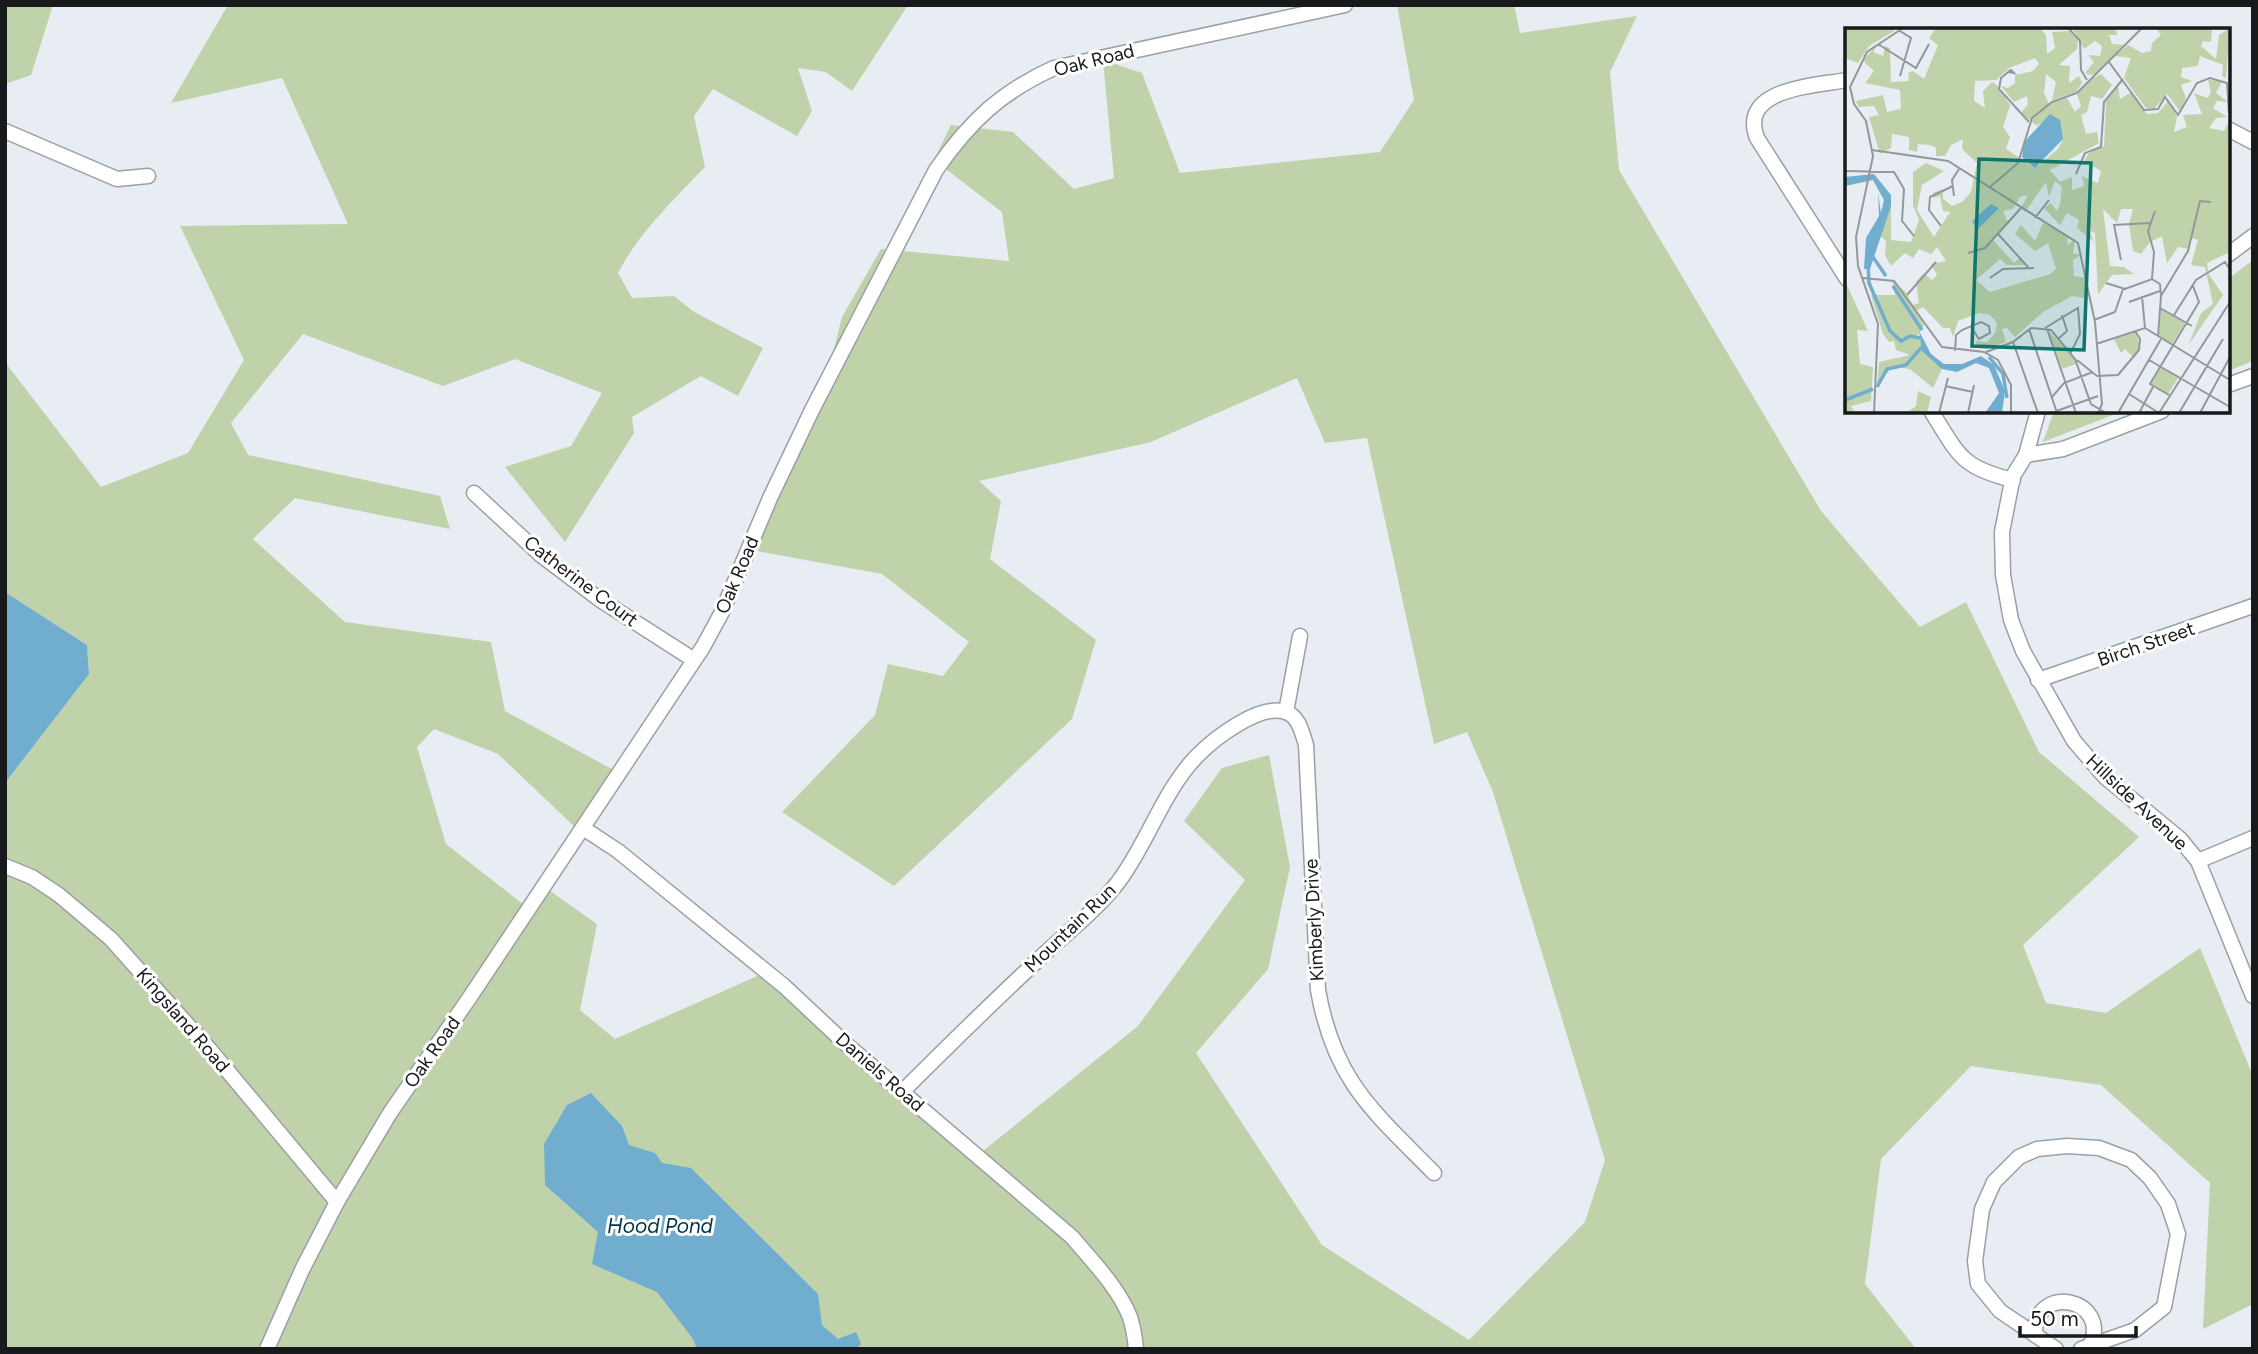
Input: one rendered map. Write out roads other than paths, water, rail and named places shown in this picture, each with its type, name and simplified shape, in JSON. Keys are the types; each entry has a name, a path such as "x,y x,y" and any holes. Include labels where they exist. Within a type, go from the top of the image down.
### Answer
{"street":[{"name":"Oak Road","path":"267,1349 302,1270 337,1202 390,1113 583,828 694,660 722,612 770,498 812,410 936,170 954,144 975,120 999,99 1016,87 1054,68 1345,5"},
{"path":"1845,80 1774,94 1758,108 1753,128 1845,276"},
{"path":"2230,130 2253,142"},
{"path":"5,131 117,179 148,176"},
{"path":"2230,253 2253,236"},
{"path":"2230,385 2253,376"},
{"path":"1932,413 1966,462 1984,473 2013,480"},
{"name":"Hillside Avenue","path":"2037,413 2026,455 2013,480 2002,533 2003,575 2011,620 2022,651 2074,741 2105,777 2180,839 2198,861 2253,996"},
{"path":"2026,455 2063,449 2157,413"},
{"name":"Catherine Court","path":"474,493 542,556 599,599 694,660"},
{"name":"Birch Street","path":"2038,680 2253,606"},
{"path":"1286,712 1300,636"},
{"name":"Mountain Run","path":"902,1092 976,1018 1096,906 1119,880 1184,771 1198,755 1222,735 1250,718 1280,710 1286,712"},
{"name":"Kimberly Drive","path":"1286,712 1297,721 1306,745 1318,990 1323,1022 1339,1061 1355,1088 1375,1113 1434,1173"},
{"name":"Daniels Road","path":"583,828 618,851 781,985 1072,1237 1124,1304 1132,1324 1136,1349"},
{"path":"2198,861 2253,838"},
{"name":"Kingsland Road","path":"5,866 32,877 59,895 111,939 211,1051 337,1202"},
{"path":"2056,1349 2000,1311 1978,1284 1975,1261 1982,1209 1994,1182 2019,1157 2036,1149 2067,1146 2099,1148 2131,1160 2150,1178 2168,1204 2178,1234 2164,1307 2135,1330 2086,1348"},
{"path":"2035,1335 2037,1320 2046,1308 2060,1301 2068,1301 2081,1306 2091,1318 2094,1332 2086,1348"}],"water":[{"path":"5,592 87,645 89,674 5,783"},
{"name":"Hood Pond","path":"591,1093 622,1126 629,1145 655,1153 662,1163 691,1168 818,1294 822,1325 838,1339 856,1332 861,1344 856,1349 697,1349 693,1339 657,1292 592,1264 598,1232 545,1185 544,1144 567,1105"}]}
